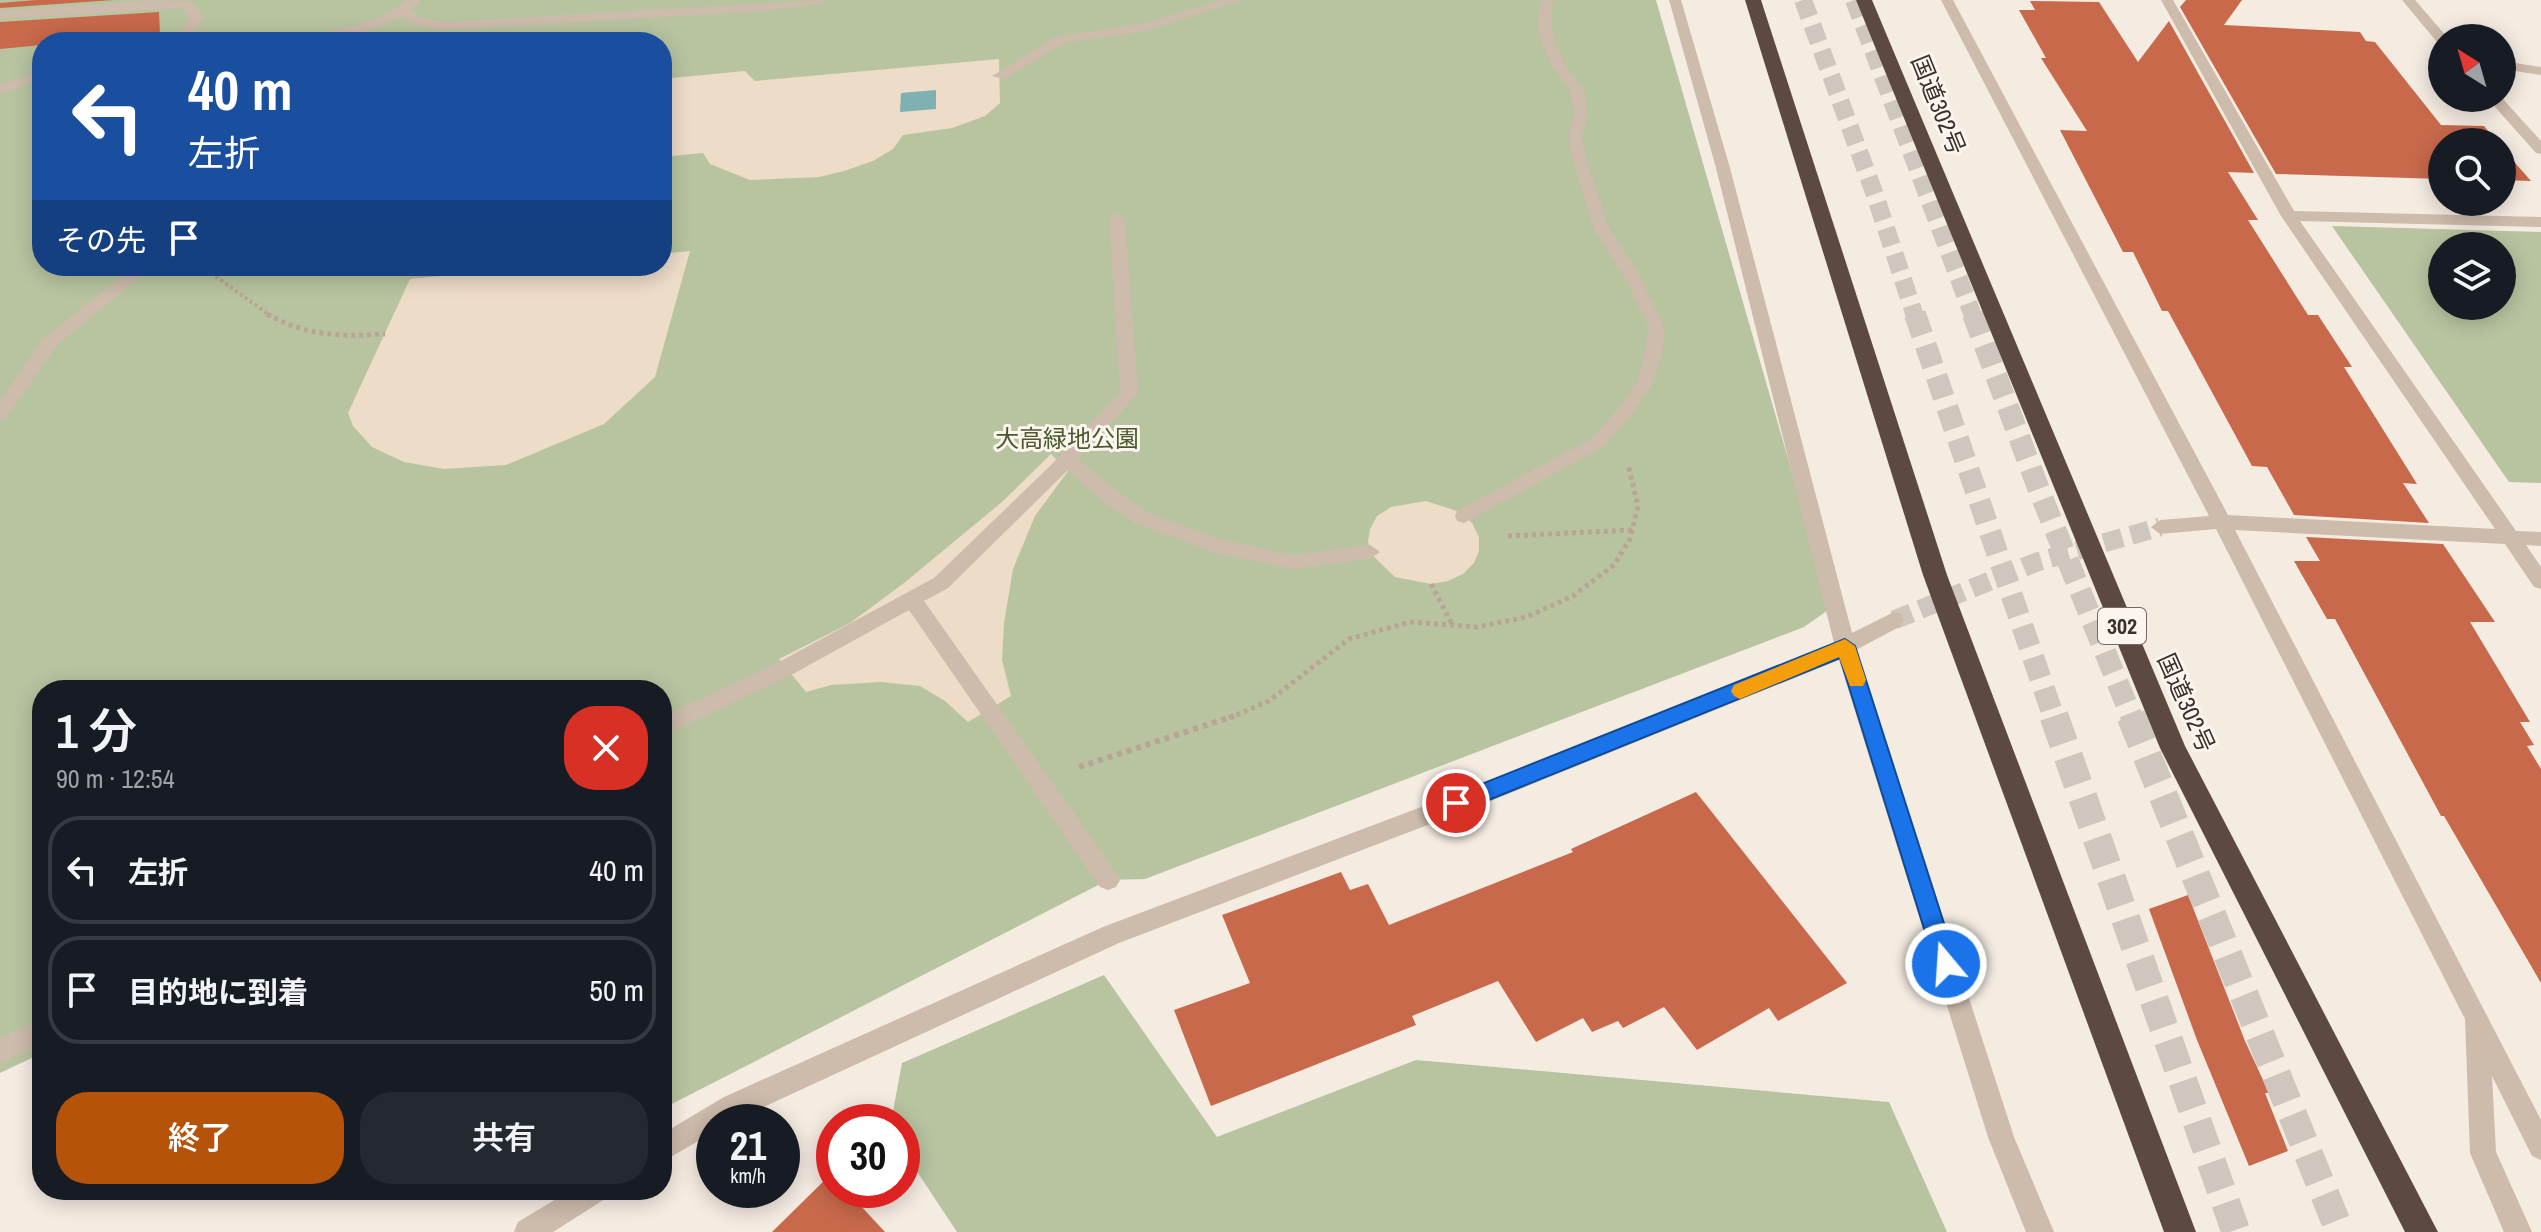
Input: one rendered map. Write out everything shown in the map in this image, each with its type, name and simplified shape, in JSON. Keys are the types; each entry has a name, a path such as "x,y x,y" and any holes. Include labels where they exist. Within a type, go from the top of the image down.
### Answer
{"highway":[{"path":"1753,0 1935,575 2180,1232"},
{"name":"国道302号","path":"1864,0 2173,748 2422,1232"}],"street":[{"path":"331,32 352,29 404,12 415,0"},
{"path":"404,12 418,21 445,26 748,8 819,0"},
{"path":"999,76 1060,40 1147,27 1235,0"},
{"path":"1464,516 1597,443 1645,382 1657,328 1629,271 1601,228 1575,136 1581,115 1577,89 1560,68 1549,44 1544,24 1547,0"},
{"path":"1675,0 1723,168 1845,646 2001,1137 2040,1232"},
{"path":"1947,0 2222,522 2541,1147"},
{"path":"2167,0 2289,216 2541,582"},
{"path":"2408,0 2429,24"},
{"path":"0,15 170,3 188,5 197,17 187,32"},
{"path":"2516,67 2541,71"},
{"path":"0,90 32,78"},
{"path":"2507,112 2541,150"},
{"path":"2289,216 2541,222"},
{"path":"672,722 786,668 941,583 1129,393 1117,218"},
{"path":"0,414 50,342 132,276"},
{"path":"1067,459 1112,498 1142,518 1216,546 1292,562 1370,552"},
{"path":"2160,527 2222,522 2541,539"},
{"path":"912,599 1108,880"},
{"path":"672,1143 733,1106 1111,935 1485,793 1826,657 1894,620"},
{"path":"2477,1018 2483,1153 2518,1232"},
{"path":"0,1051 32,1036"},
{"path":"528,1232 580,1200"}],"path":[{"path":"214,276 241,297 282,321 326,336 385,334"},
{"path":"1043,787 1091,761 1217,724 1269,701 1349,639 1410,622 1477,627 1526,617 1573,596 1614,565 1630,539 1638,506 1625,453 1609,430"},
{"path":"1494,536 1632,530"},
{"path":"1431,584 1453,625"}],"green space":[{"name":"大高緑地公園","path":"0,0 1656,0 1831,608 1804,627 1145,879 1108,880 672,1104 672,680 32,680 32,1058 0,1073"},
{"path":"2332,226 2541,232 2541,483 2509,482"},
{"path":"1104,975 1217,1137 1416,1060 1889,1102 1947,1232 957,1232 920,1176 920,1104 894,1104 902,1063"}],"shaded area":[{"path":"999,59 1000,103 985,116 952,128 903,135 893,149 873,161 819,177 750,180 710,164 703,153 672,156 672,78 745,71 755,81"},
{"path":"690,251 655,377 604,424 506,465 444,469 404,462 372,447 353,426 348,413 410,279 441,276 672,276 672,253"},
{"path":"1051,454 1068,471 1035,516 1013,569 1004,623 1002,660 1011,696 968,722 945,701 920,686 881,682 831,685 806,692 779,659 850,623 904,583 1002,502"},
{"path":"1426,501 1460,512 1472,523 1479,537 1479,551 1474,563 1463,574 1431,584 1395,577 1372,555 1368,542 1377,516 1391,507"}],"water":[{"path":"936,90 936,109 900,112 901,93"}],"building":[{"path":"114,0 0,8 0,3"},
{"path":"2186,0 2242,0 2224,25 2360,32 2366,41 2375,42 2441,125 2486,128 2428,128 2428,179 2276,174 2180,7"},
{"path":"2030,1 2099,2 2138,62 2169,21 2254,173 2228,172 2258,220 2248,220 2308,315 2318,315 2352,367 2344,367 2417,484 2403,483 2429,523 2294,515 2267,467 2252,466 2168,311 2162,311 2133,252 2123,252 2060,130 2087,131 2041,58 2046,58 2019,10 2035,10"},
{"path":"159,12 160,32 32,32 32,46 0,49 0,22"},
{"path":"2516,164 2531,181 2516,180"},
{"path":"2306,537 2443,544 2495,622 2470,622 2530,722 2520,722 2534,745 2527,746 2541,769 2541,983 2444,816 2441,816 2335,619 2327,619 2294,561 2320,561"},
{"path":"1696,792 1847,983 1778,1021 1769,1008 1697,1050 1664,1007 1623,1028 1618,1021 1592,1032 1583,1018 1536,1042 1498,981 1412,1016 1416,1025 1211,1106 1174,1010 1250,983 1222,915 1341,872 1350,890 1368,884 1389,925 1573,852 1571,849"},
{"path":"2188,895 2245,1041 2269,1093 2265,1093 2288,1151 2249,1166 2197,1040 2149,909"},
{"path":"816,1189 816,1208 863,1208 885,1232 772,1232 800,1208"}],"tunnel":[{"path":"1803,0 1875,195 1915,316"},
{"path":"1854,0 1973,316"},
{"path":"1915,314 2054,718"},
{"path":"1973,314 2039,490 2132,718"},
{"path":"1894,620 2037,562 2160,527"},
{"path":"2054,716 2236,1232"},
{"path":"2131,716 2340,1232"}],"slow traffic":[{"path":"1740,691 1826,657 1845,646 1856,680"}],"route":[{"path":"1456,803 1826,657 1845,646 1946,964"}]}
